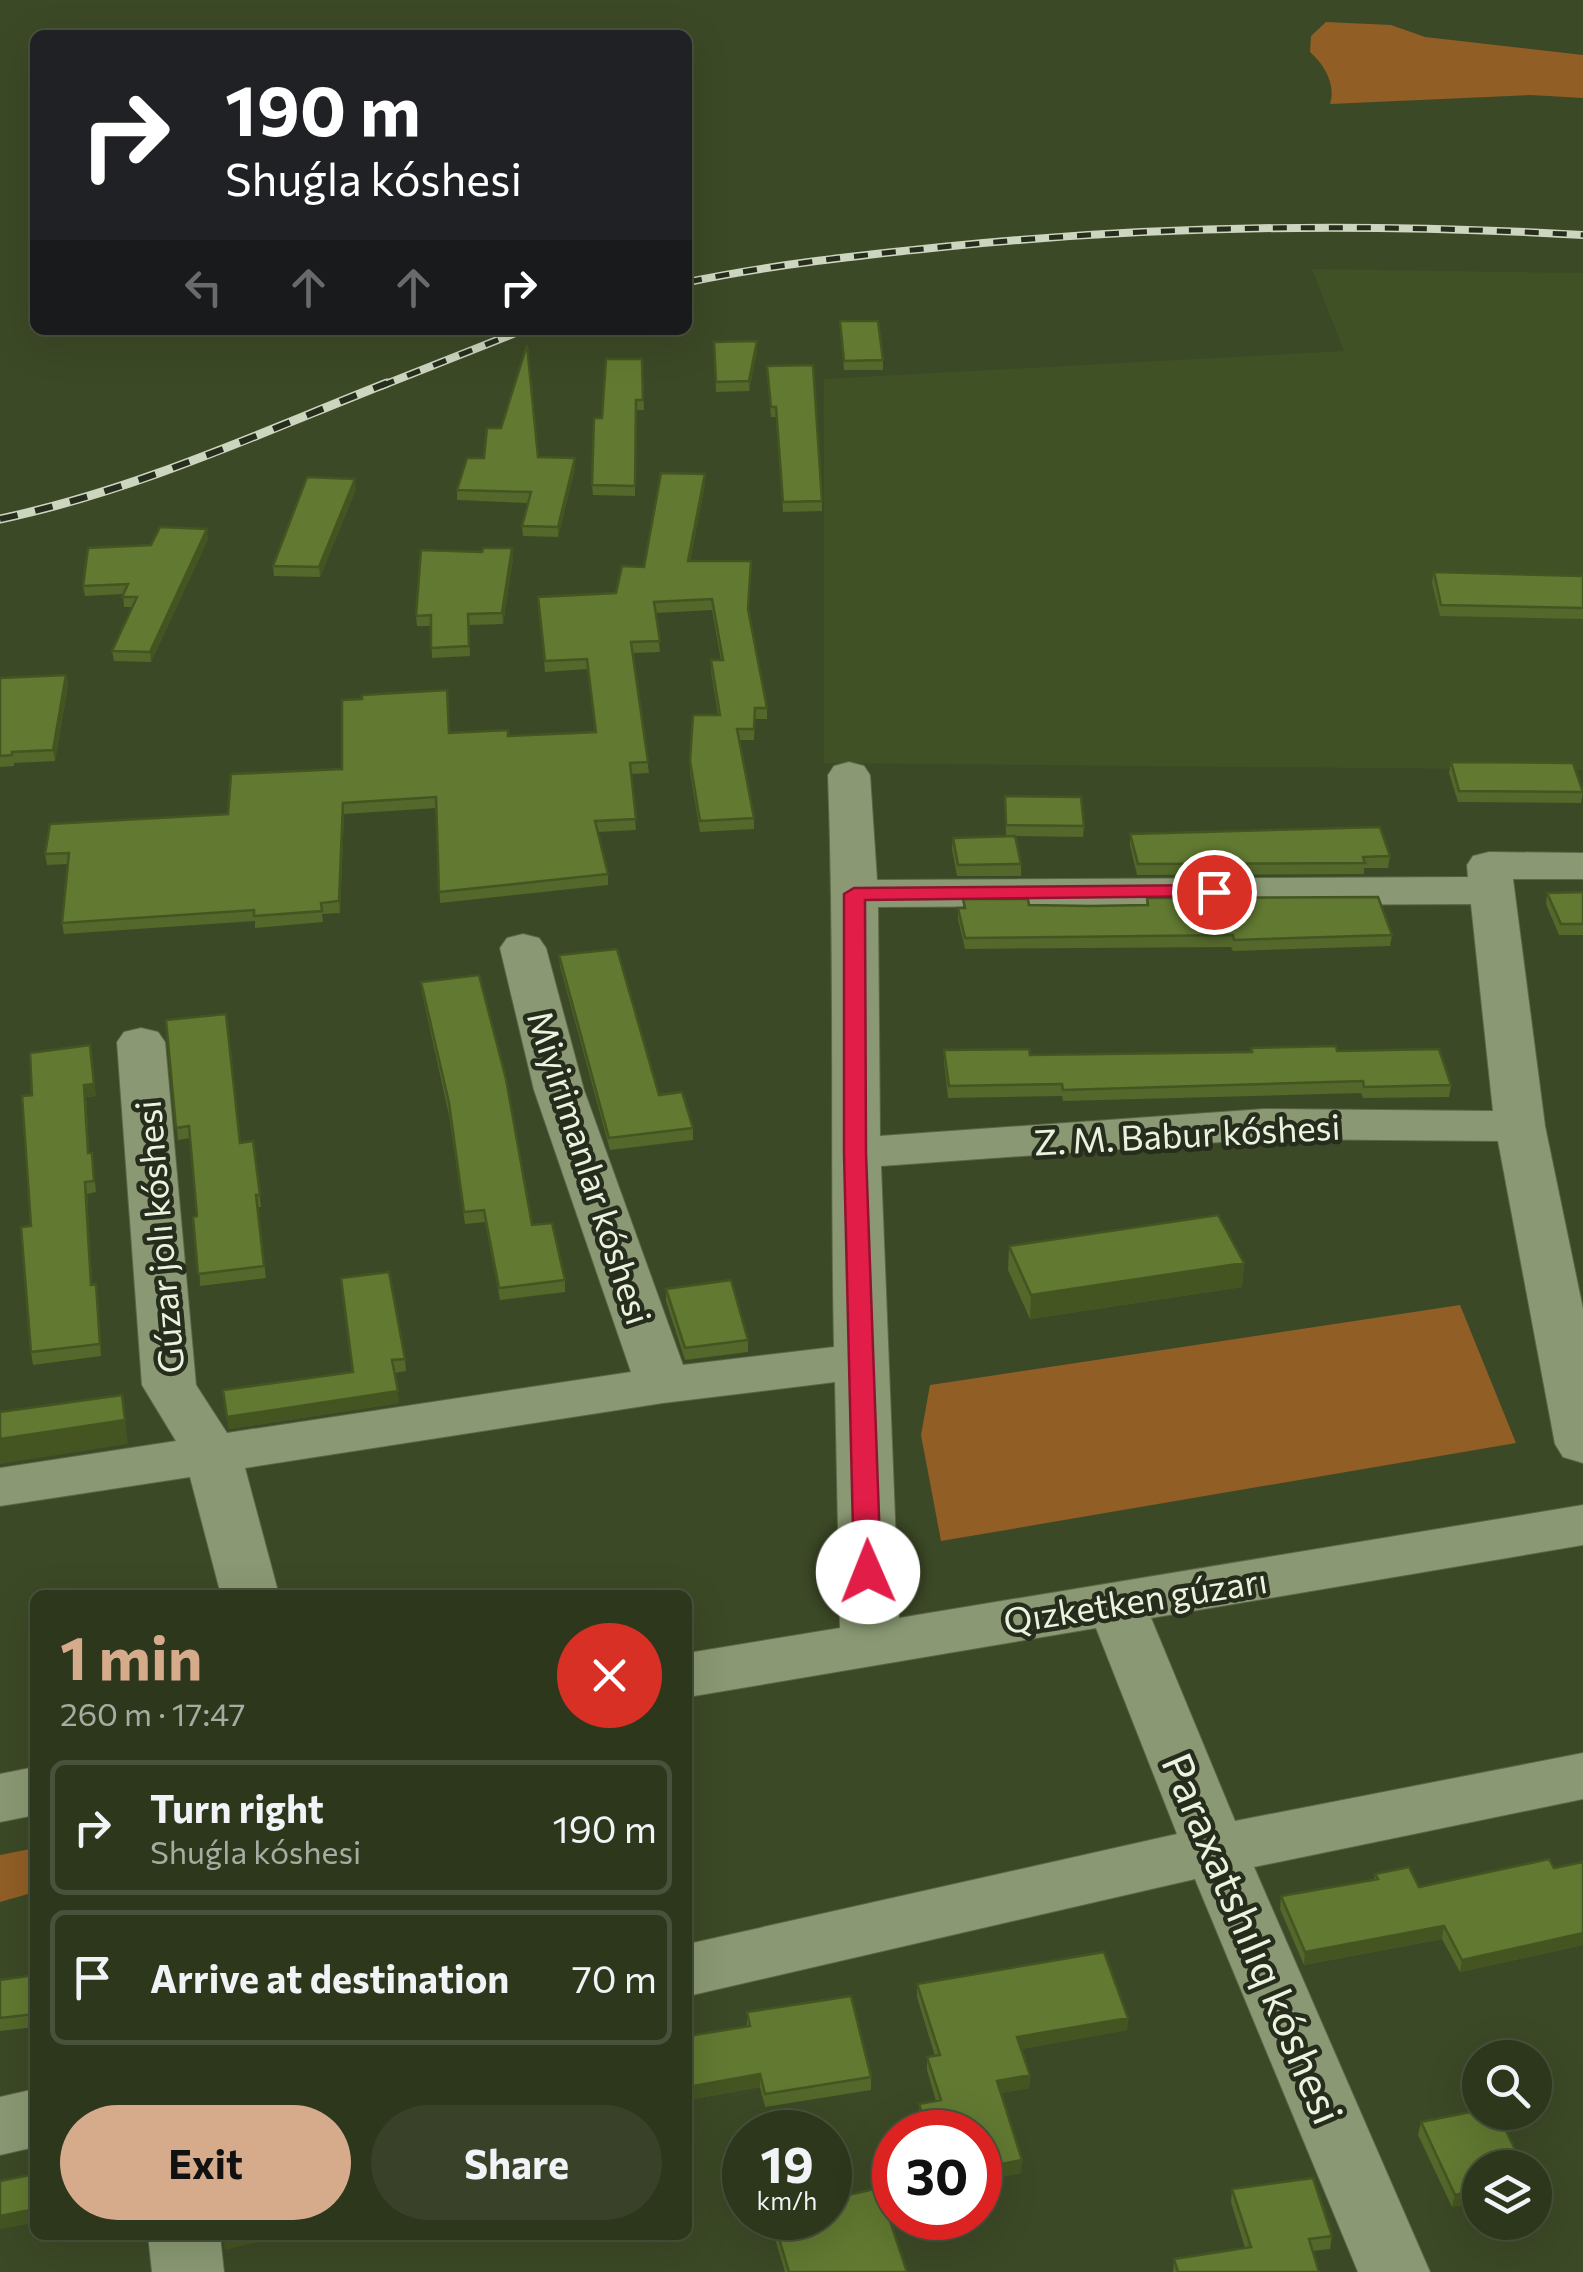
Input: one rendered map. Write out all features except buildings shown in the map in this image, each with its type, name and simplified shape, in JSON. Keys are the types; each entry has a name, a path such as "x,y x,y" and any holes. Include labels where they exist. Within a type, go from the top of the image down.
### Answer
{"street":[{"path":"849,775 854,894 855,1153 870,1643"},
{"path":"854,894 1491,878 1583,866"},
{"path":"1491,878 1520,1126 1583,1444"},
{"name":"Miyirimanlar kóshesi","path":"524,948 558,1090 663,1385"},
{"name":"Gúzar jolı kóshesi","path":"141,1042 169,1385 213,1455 249,1590"},
{"name":"Z. M. Babur kóshesi","path":"855,1153 1264,1124 1520,1126"},
{"path":"0,1487 663,1385 862,1362"},
{"name":"Qızketken gúzarı","path":"692,1674 1583,1525"},
{"name":"Paraxatshılıq kóshesi","path":"1115,1602 1215,1850 1394,2272"},
{"path":"692,1969 1215,1850 1583,1776"},
{"path":"0,1798 30,1793"},
{"path":"0,2126 30,2119"},
{"path":"185,2240 188,2272"}],"shaded area":[{"path":"1326,22 1391,25 1425,37 1583,55 1583,98 1531,95 1330,104 1328,76 1310,52 1311,36"},
{"path":"1312,269 1583,273 1583,770 824,763 824,379 1344,351"},
{"path":"1460,1305 1516,1443 941,1541 921,1435 930,1385"},
{"path":"30,1849 30,1893 0,1902 0,1855"}],"railway":[{"path":"692,281 853,257 1110,234 1346,228 1583,235"},
{"path":"381,386 510,335"},
{"path":"0,519 148,477 387,383"}],"route":[{"path":"868,1572 855,1153 854,894 1214,892"}]}
